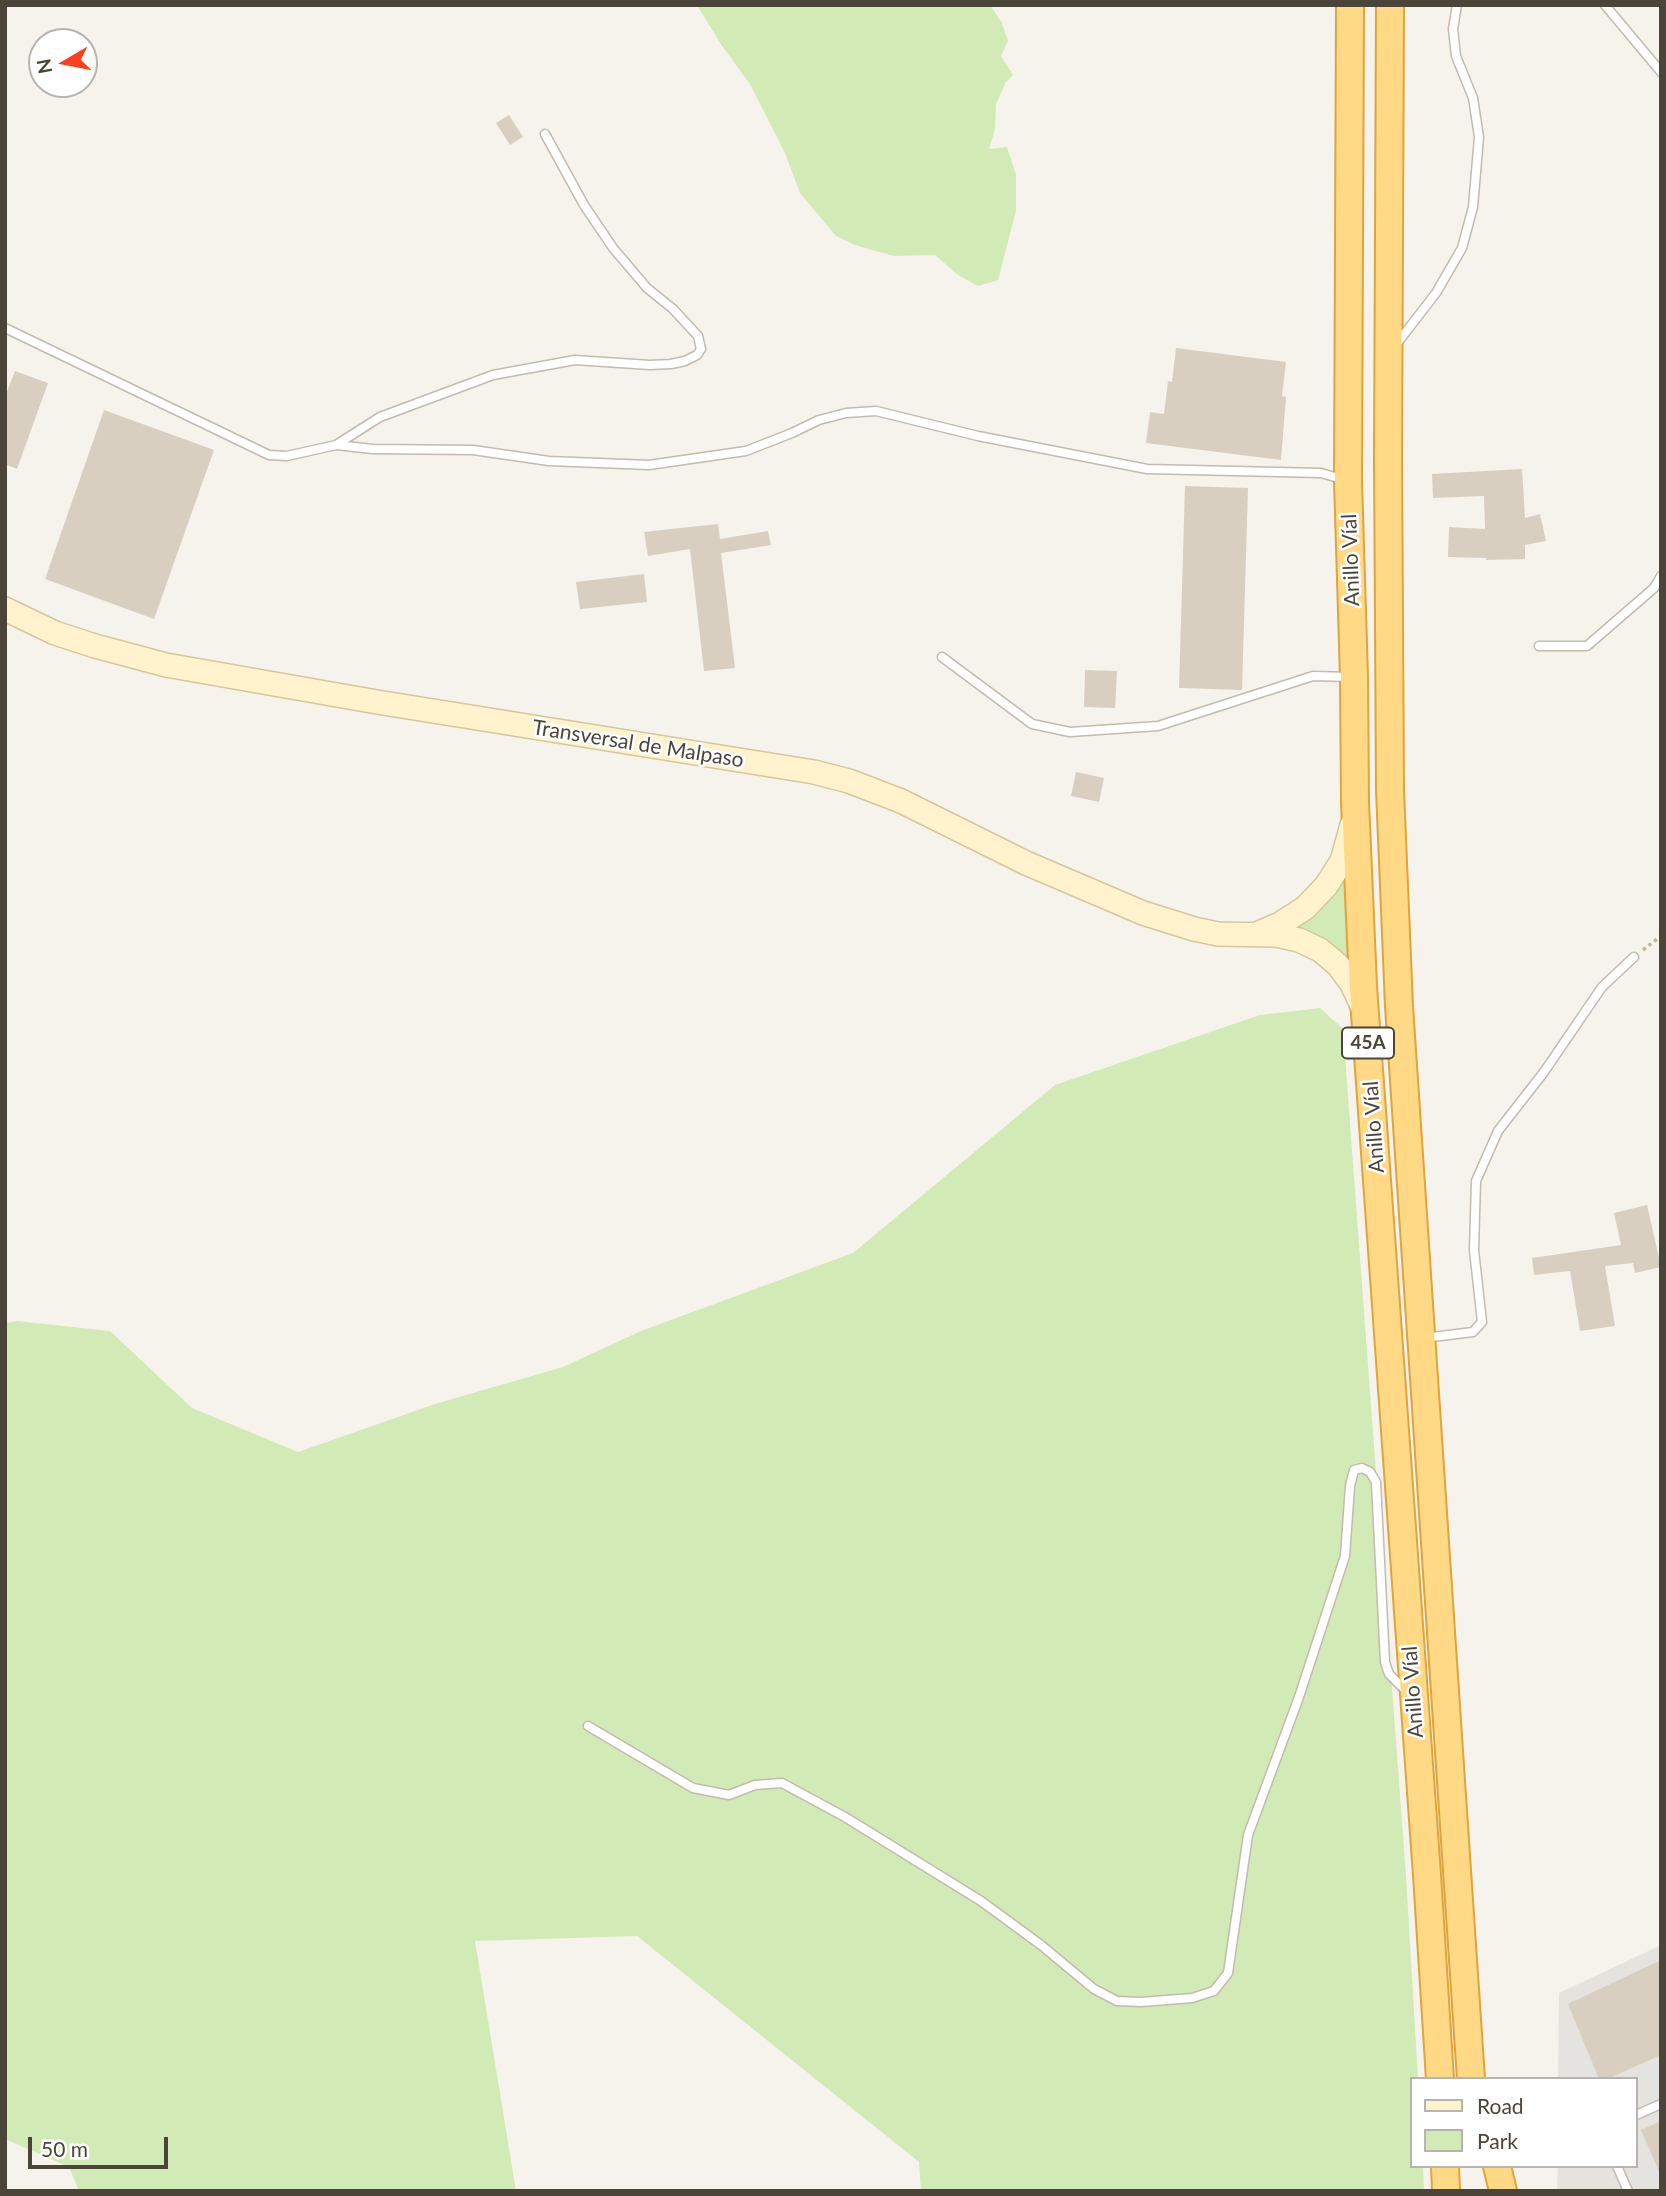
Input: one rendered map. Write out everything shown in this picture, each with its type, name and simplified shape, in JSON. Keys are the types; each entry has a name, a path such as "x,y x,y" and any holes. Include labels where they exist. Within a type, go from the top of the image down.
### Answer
{"highway":[{"name":"Anillo Víal","path":"1350,5 1348,481 1355,802 1366,1014 1440,2077"},
{"name":"Anillo Víal","path":"1390,5 1390,790 1399,1006 1471,2077"},
{"path":"1445,2168 1447,2191"},
{"path":"1481,2168 1484,2191"},
{"path":"1497,2168 1503,2191"}],"main road":[{"name":"Transversal de Malpaso","path":"5,609 55,633 166,665 377,702 814,772 849,781 901,801 1026,863 1143,913 1218,934 1276,935 1299,940 1320,950 1338,965 1352,984 1366,1014"},
{"name":"Transversal de Malpaso","path":"1252,935 1280,924 1305,908 1326,886 1342,861 1352,832 1355,802"}],"lane":[{"path":"1389,354 1436,293 1462,248 1473,207 1479,137 1473,97 1455,56 1453,29 1457,5"},
{"path":"1605,5 1661,72"},
{"path":"336,445 380,417 493,375 575,360 650,365 671,364 697,355 701,349 698,336 673,309 647,288 613,247 584,205 545,134"},
{"path":"5,328 269,455 287,456 336,445 373,449 473,450 549,461 649,465 746,451 819,420 846,413 876,411 978,436 1147,469 1321,473 1348,481"},
{"path":"1539,646 1587,646 1654,588 1661,576"},
{"path":"942,657 1032,724 1070,732 1158,726 1313,676 1354,677"},
{"path":"1421,1339 1473,1332 1482,1321 1474,1250 1476,1181 1498,1130 1544,1072 1602,987 1634,957"},
{"path":"588,1726 693,1788 729,1795 755,1785 782,1783 845,1817 981,1901 1041,1945 1094,1989 1117,2001 1141,2002 1192,1998 1214,1991 1228,1973 1248,1835 1299,1697 1345,1556 1350,1486 1354,1470 1362,1468 1370,1472 1376,1482 1385,1662 1389,1674 1413,1699"},
{"path":"1638,2114 1661,2104"},
{"path":"1618,2168 1628,2191"}],"path":[{"path":"1634,957 1661,936"}],"shaded area":[{"path":"1661,1945 1661,2191 1557,2191 1558,2168 1638,2168 1638,2077 1558,2077 1559,1993"},
{"path":"1579,2031 1598,2077 1573,2077 1559,2039"},
{"path":"1661,2055 1661,2096 1638,2106 1638,2077 1612,2077"},
{"path":"1642,2133 1661,2176 1661,2191 1641,2191 1632,2168 1638,2168 1638,2136"}],"green space":[{"path":"697,5 990,5 1002,23 1008,41 1001,56 1013,75 1006,82 996,104 995,129 989,149 1007,147 1016,175 1016,211 998,280 978,286 958,275 935,255 894,256 855,245 836,236 800,193 785,153 750,84"},
{"path":"1349,851 1352,971 1332,944 1293,929 1318,914 1338,886"},
{"path":"1320,1008 1343,1029 1406,1876 1418,2077 1410,2077 1410,2168 1423,2168 1424,2191 921,2191 919,2162 637,1936 475,1941 516,2191 79,2191 69,2167 5,2139 5,1323 17,1321 110,1331 192,1408 298,1452 435,1404 563,1367 641,1331 853,1253 1055,1085 1260,1015"}],"building":[{"path":"509,115 523,137 510,145 496,123"},
{"path":"1176,348 1286,362 1282,396 1286,397 1281,460 1146,443 1150,412 1164,414 1168,381 1172,382"},
{"path":"15,371 48,383 17,469 5,464 5,397"},
{"path":"104,410 214,450 154,619 45,579"},
{"path":"1522,469 1525,518 1540,514 1546,541 1525,545 1525,559 1448,557 1449,527 1485,529 1484,496 1433,498 1432,474"},
{"path":"1185,486 1248,488 1242,690 1179,688"},
{"path":"718,524 720,539 768,531 771,545 721,553 735,668 704,671 690,549 648,556 644,532"},
{"path":"644,574 647,602 580,609 576,582"},
{"path":"1085,670 1117,671 1115,708 1084,707"},
{"path":"1076,772 1104,778 1099,802 1071,796"},
{"path":"1647,1205 1661,1267 1635,1273 1633,1263 1605,1266 1615,1326 1580,1331 1570,1271 1534,1275 1532,1258 1621,1245 1614,1213"},
{"path":"1661,1960 1661,2055 1612,2077 1598,2077 1568,2004"},
{"path":"1661,2121 1661,2176 1641,2130"}]}
